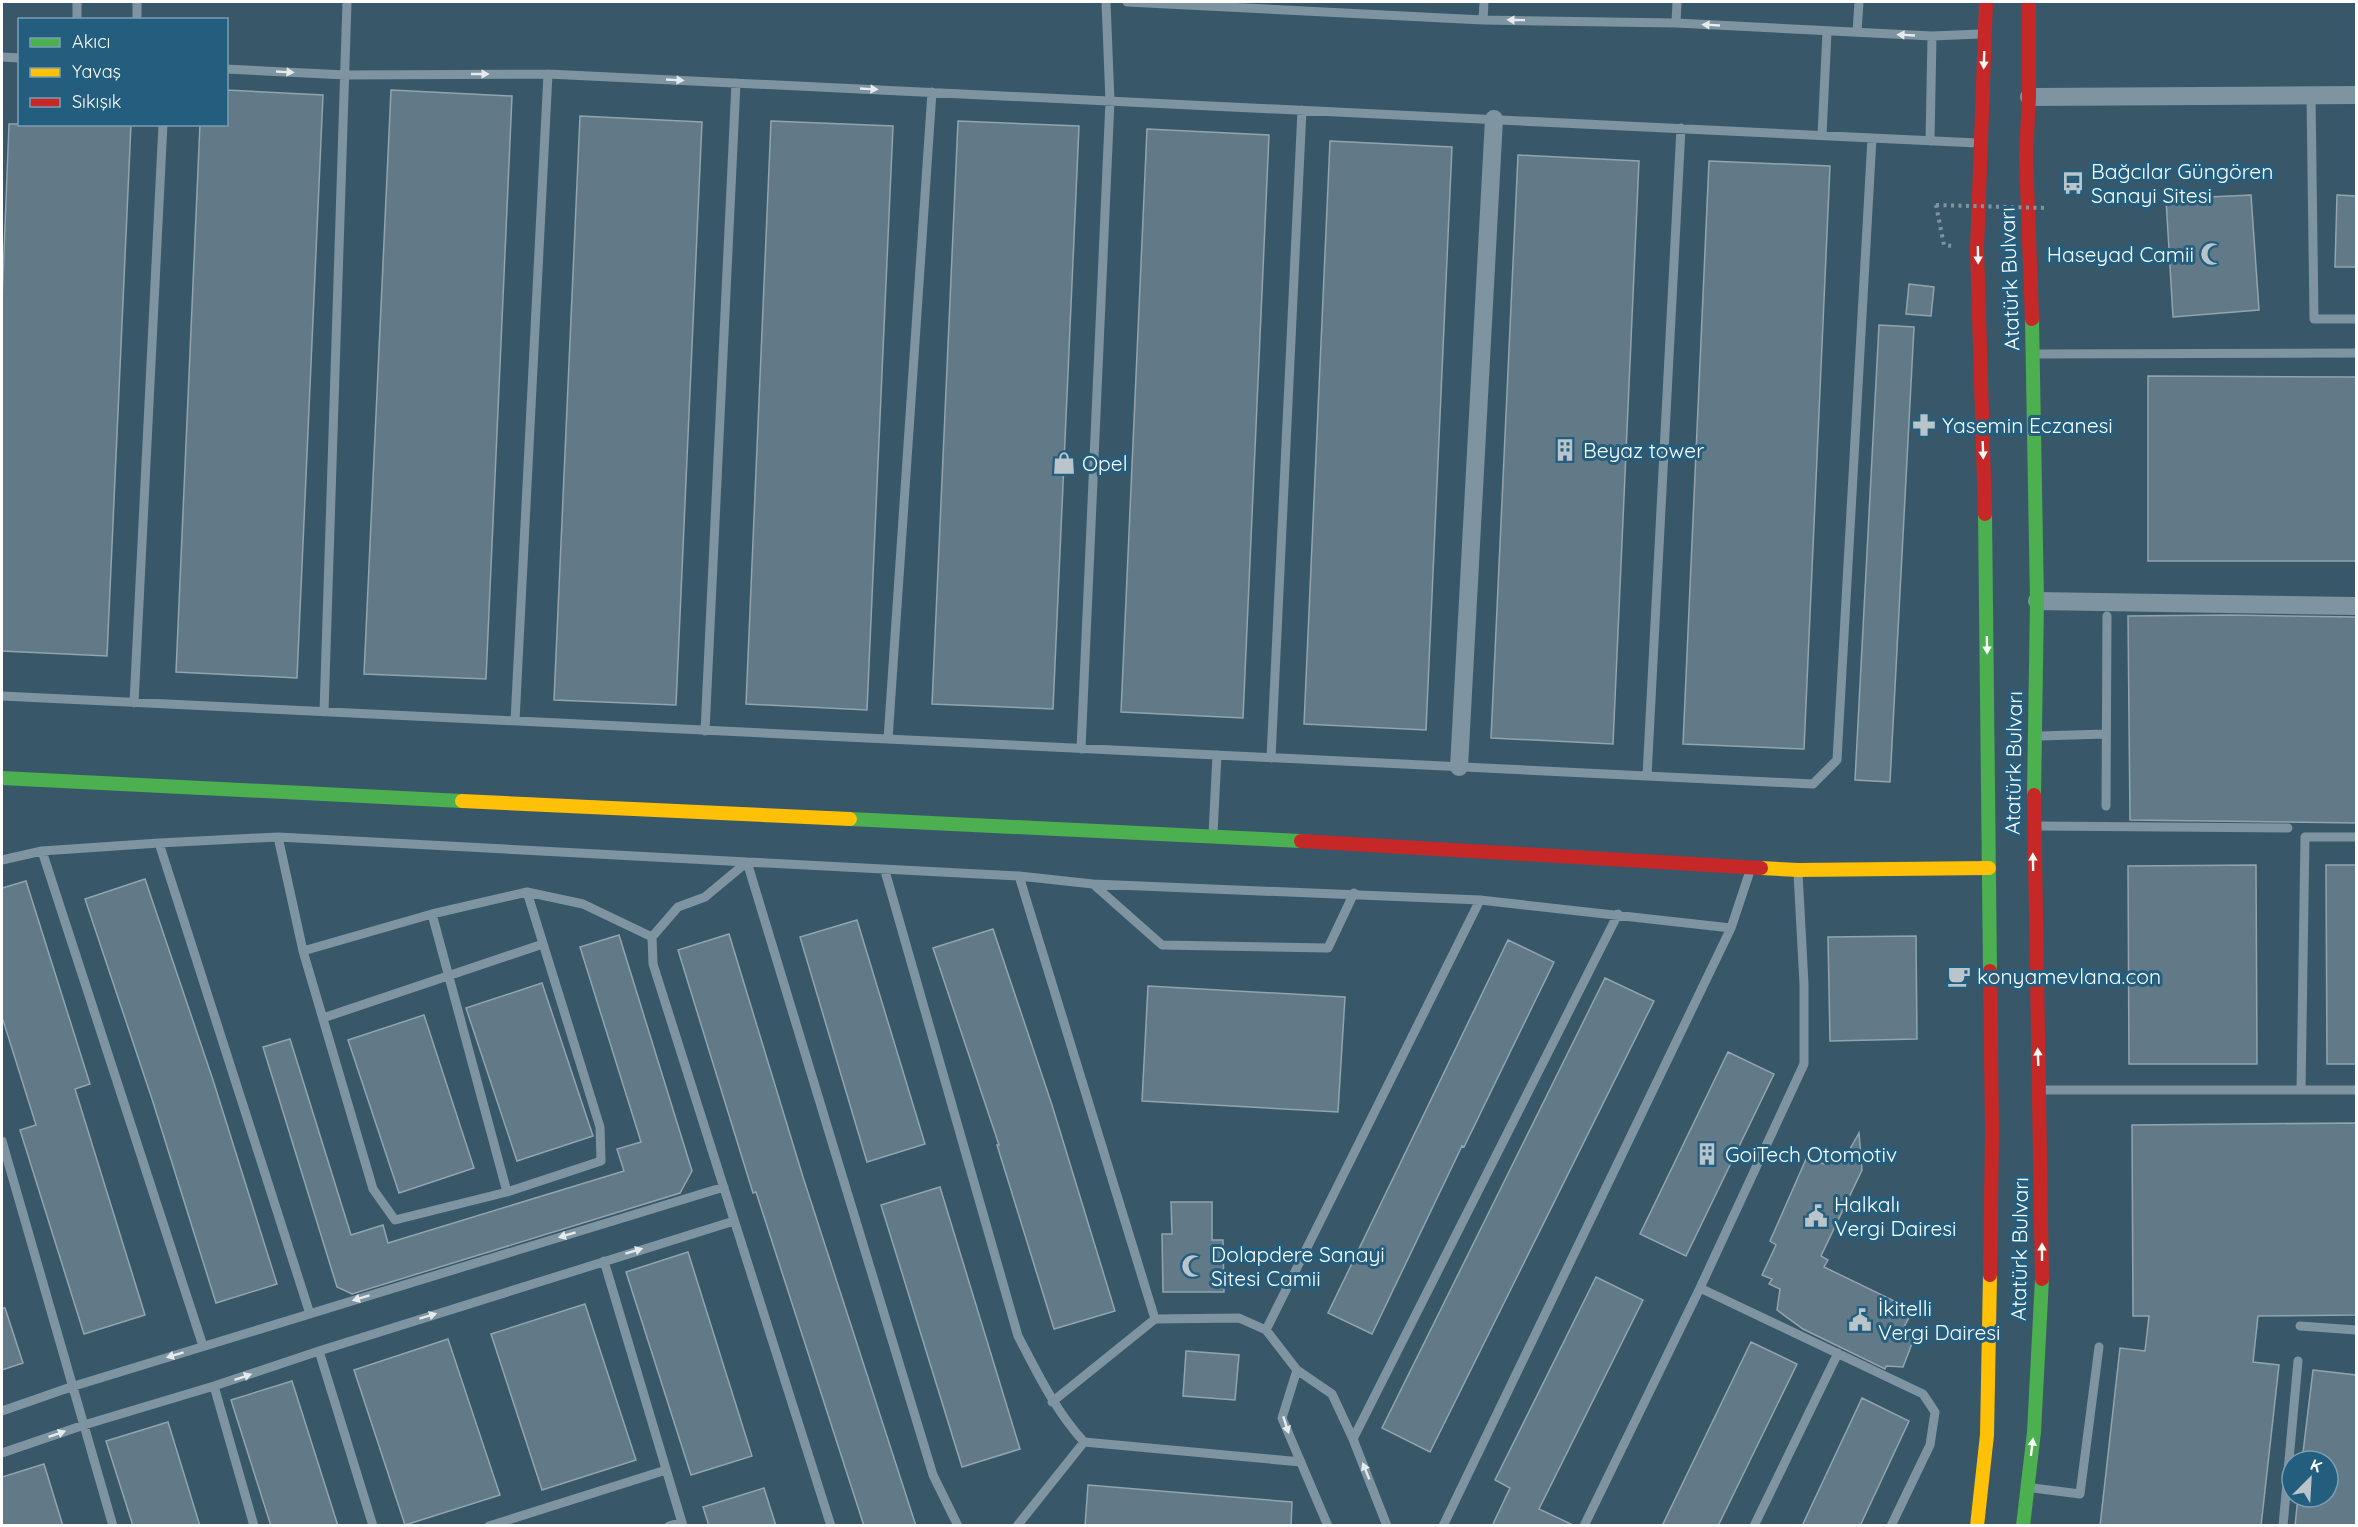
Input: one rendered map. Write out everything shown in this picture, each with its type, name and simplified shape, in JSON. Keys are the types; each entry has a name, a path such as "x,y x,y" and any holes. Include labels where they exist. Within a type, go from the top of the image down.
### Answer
{"main road":[{"name":"Atatürk Bulvarı","path":"1977,1526 1988,1423 1992,1132 1985,526 1977,249 1986,2"},
{"name":"Atatürk Bulvarı","path":"2023,1526 2034,1432 2043,1257 2033,826 2037,601 2033,354 2026,156 2029,97 2029,2"},
{"path":"2,778 1213,836 1750,868 1798,870 1989,868"}],"street":[{"path":"2029,97 2356,94"},
{"path":"1459,767 1494,119"},
{"path":"2037,601 2356,606"}],"lane":[{"path":"77,2 77,18"},
{"path":"137,2 137,18"},
{"path":"324,712 348,2"},
{"path":"1081,749 1110,101 1106,2"},
{"path":"1127,2 1301,5 1484,20 1676,23 1932,36 1985,34"},
{"path":"1484,2 1484,20"},
{"path":"1676,23 1677,2"},
{"path":"1857,32 1859,2"},
{"path":"1822,135 1827,32"},
{"path":"1930,141 1932,36"},
{"path":"2,57 18,58"},
{"path":"228,69 346,75 548,74 1981,144"},
{"path":"515,721 548,74"},
{"path":"705,731 736,83"},
{"path":"888,739 932,92"},
{"path":"2311,95 2314,319 2356,319"},
{"path":"1271,758 1302,110"},
{"path":"134,703 163,126"},
{"path":"1647,776 1681,128"},
{"path":"2,696 1813,784 1837,760 1872,138"},
{"path":"2033,354 2356,353"},
{"path":"2106,806 2107,616"},
{"path":"2035,736 2106,734"},
{"path":"1213,836 1217,755"},
{"path":"2033,826 2288,828"},
{"path":"2,860 42,851 278,837 885,871 1019,876 1093,884 1480,900 1731,928"},
{"path":"278,837 303,951 373,1189 395,1220 507,1192 601,1161 600,1127 527,892"},
{"path":"2301,1090 2306,837 2356,837"},
{"path":"159,843 310,1314"},
{"path":"42,851 203,1346"},
{"path":"747,862 705,897 678,907 652,938 653,964 831,1526"},
{"path":"747,862 933,1475 958,1526"},
{"path":"1443,1526 1731,928 1750,868"},
{"path":"1584,1526 1700,1288 1804,1064 1804,984 1798,870"},
{"path":"885,871 1018,1336 1052,1402 1065,1421 1084,1442 1301,1462"},
{"path":"1019,876 1155,1319"},
{"path":"1093,884 1162,945 1328,948 1354,893"},
{"path":"303,951 432,915 527,892 583,904 652,938"},
{"path":"1266,1330 1480,900"},
{"path":"1353,1439 1618,914"},
{"path":"432,915 507,1192"},
{"path":"323,1017 543,944"},
{"path":"2039,1090 2356,1090"},
{"path":"2,1141 71,1387 113,1526"},
{"path":"2,1411 203,1346 724,1187"},
{"path":"2,1453 84,1425 734,1221"},
{"path":"604,1261 682,1524 669,1526"},
{"path":"1700,1288 1923,1394 1935,1412 1930,1445 1891,1526"},
{"path":"1052,1402 1155,1319 1239,1318 1266,1330 1297,1370 1332,1394 1353,1439 1387,1526"},
{"path":"2300,1326 2356,1330"},
{"path":"2027,1488 2080,1494 2099,1347"},
{"path":"319,1351 373,1526"},
{"path":"1754,1526 1838,1353"},
{"path":"2283,1526 2298,1361"},
{"path":"1297,1370 1282,1418 1328,1526"},
{"path":"214,1386 254,1526"},
{"path":"1017,1526 1084,1442"},
{"path":"489,1526 666,1470"}],"path":[{"path":"1944,245 1936,205 2046,208"}],"building":[{"path":"228,90 323,95 297,678 176,672 200,126 228,126"},
{"path":"391,90 512,96 486,679 364,674"},
{"path":"580,116 702,122 676,705 554,700"},
{"path":"771,121 893,126 867,710 746,704"},
{"path":"958,121 1079,126 1053,709 932,704"},
{"path":"9,124 18,124 18,126 131,126 107,656 2,651 2,303"},
{"path":"1147,129 1269,135 1243,718 1121,712"},
{"path":"1330,141 1452,147 1426,730 1304,724"},
{"name":"Beyaz tower","path":"1518,155 1639,161 1613,744 1491,738"},
{"path":"1709,161 1830,166 1804,749 1683,744"},
{"name":"Haseyad Camii","path":"2251,195 2259,310 2173,317 2166,199"},
{"path":"2337,195 2356,196 2356,267 2335,267"},
{"path":"1909,284 1934,287 1931,316 1906,314"},
{"path":"1879,325 1914,327 1890,782 1855,780"},
{"path":"2148,376 2356,377 2356,561 2148,561"},
{"path":"2128,616 2356,617 2356,823 2130,820"},
{"path":"2256,865 2257,1064 2129,1064 2128,866"},
{"path":"2326,865 2356,865 2356,1064 2327,1064"},
{"path":"145,879 213,1080 277,1284 216,1303 152,1099 85,899"},
{"path":"26,881 90,1084 75,1089 145,1315 84,1334 20,1130 36,1125 2,1017 2,888"},
{"path":"857,920 925,1144 867,1162 800,937"},
{"path":"993,929 1052,1105 1115,1311 1054,1329 997,1145 999,1145 933,948"},
{"path":"729,934 803,1177 916,1526 864,1526 756,1192 753,1193 678,950"},
{"path":"619,935 692,1171 680,1193 352,1294 337,1287 263,1047 290,1039 351,1235 383,1225 388,1243 624,1171 617,1149 641,1142 580,947"},
{"path":"1916,936 1917,1039 1830,1041 1828,937"},
{"path":"1508,940 1554,962 1372,1334 1328,1313"},
{"path":"1605,978 1654,1001 1430,1452 1382,1428"},
{"path":"542,983 593,1136 517,1161 466,1008"},
{"path":"1148,986 1345,997 1338,1112 1142,1101"},
{"path":"424,1015 474,1168 399,1193 348,1040"},
{"name":"GoiTech Otomotiv","path":"1728,1052 1774,1074 1686,1256 1640,1234"},
{"path":"2356,1123 2356,1315 2258,1316 2253,1362 2279,1365 2261,1526 2100,1526 2120,1348 2145,1351 2149,1316 2133,1316 2132,1125"},
{"path":"1859,1133 1862,1170 1821,1256 1828,1260 1824,1267 1913,1310 1904,1327 1916,1333 1903,1367 1886,1366 1885,1369 1803,1329 1777,1310 1780,1289 1769,1284 1772,1279 1762,1275 1776,1245 1770,1241 1807,1157 1824,1164 1827,1156 1842,1163"},
{"path":"940,1187 1020,1449 962,1467 881,1205"},
{"name":"Dolapdere Sanayi Sitesi Camii","path":"1171,1202 1212,1202 1212,1240 1223,1240 1224,1292 1163,1292 1162,1234 1172,1234"},
{"path":"688,1252 752,1456 691,1475 626,1272"},
{"path":"1596,1277 1643,1300 1539,1509 1575,1526 1492,1526 1510,1488 1495,1480"},
{"path":"585,1304 636,1460 542,1490 491,1334"},
{"path":"2,1308 5,1308 23,1363 2,1370"},
{"path":"448,1339 500,1495 405,1525 354,1370"},
{"path":"1751,1342 1797,1364 1718,1526 1662,1526"},
{"path":"1186,1351 1239,1355 1235,1400 1183,1396"},
{"path":"2313,1370 2356,1375 2356,1526 2295,1526 2297,1509 2340,1509 2340,1449 2303,1449"},
{"path":"292,1381 338,1526 271,1526 231,1400"},
{"path":"1862,1398 1909,1421 1860,1526 1802,1526"},
{"path":"168,1422 200,1526 133,1526 106,1441"},
{"path":"44,1464 63,1526 2,1526 2,1477"},
{"path":"1088,1485 1292,1502 1291,1526 1085,1526"},
{"path":"764,1488 776,1526 709,1526 703,1507"}],"traffic: fast":[{"path":"2032,319 2037,601 2034,795"},
{"path":"1985,514 1990,971"},
{"path":"2,778 462,801"},
{"path":"850,819 1301,841"},
{"path":"2023,1526 2034,1432 2042,1279"}],"traffic: slow":[{"path":"462,801 850,819"},
{"path":"1761,868 1798,870 1989,868"},
{"path":"1977,1526 1987,1435 1990,1275"}],"traffic: jam":[{"path":"1985,514 1977,249 1986,2"},
{"path":"2029,2 2029,97 2026,156 2032,319"},
{"path":"2034,795 2042,1279"},
{"path":"1301,841 1761,868"},
{"path":"1990,971 1992,1132 1990,1275"}],"place":[{"name":"Bağcılar Güngören Sanayi Sitesi","path":"2073,183"},
{"name":"Haseyad Camii","path":"2212,254"},
{"name":"Yasemin Eczanesi","path":"1924,425"},
{"name":"Beyaz tower","path":"1565,450"},
{"name":"Opel","path":"1064,463"},
{"name":"konyamevlana.con","path":"1959,976"},
{"name":"GoiTech Otomotiv","path":"1707,1154"},
{"name":"Halkalı Vergi Dairesi","path":"1816,1216"},
{"name":"Dolapdere Sanayi Sitesi Camii","path":"1193,1266"},
{"name":"İkitelli Vergi Dairesi","path":"1860,1320"}]}
